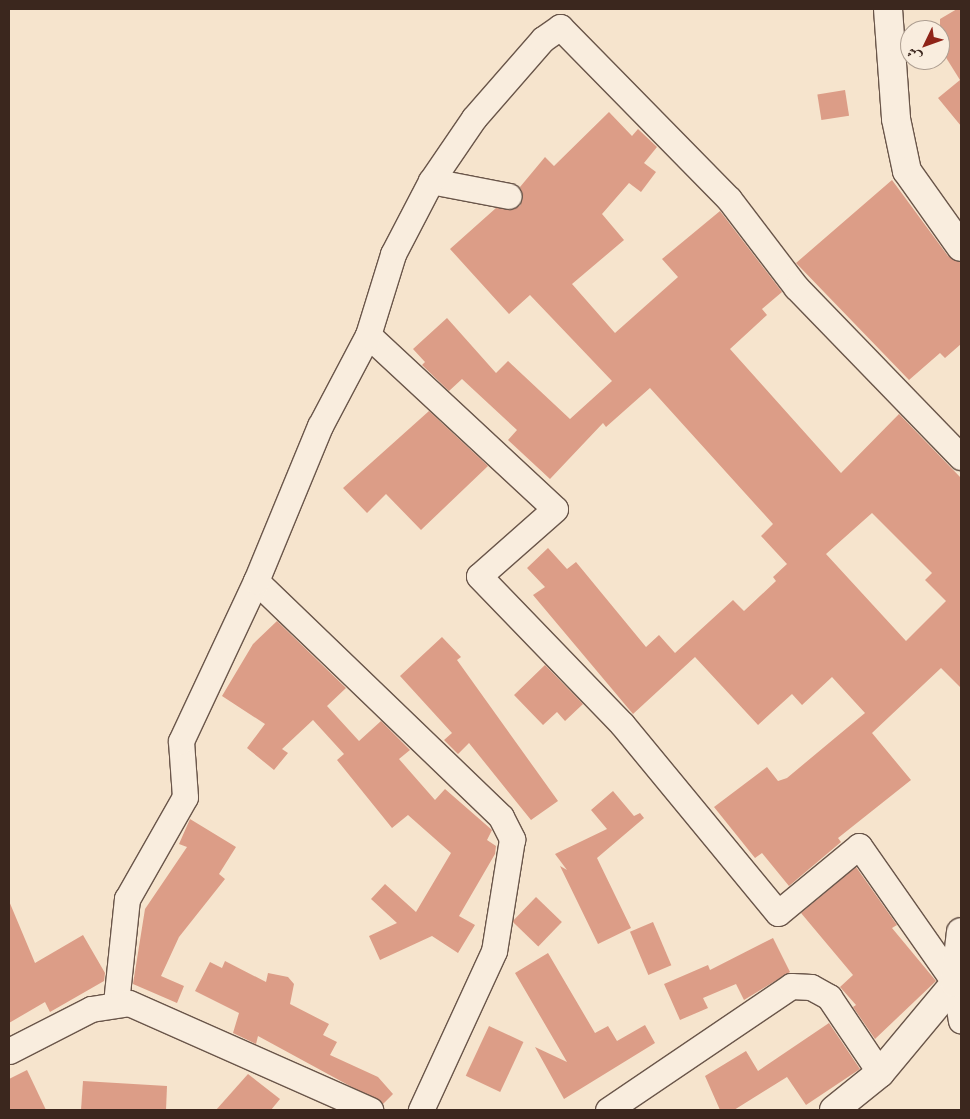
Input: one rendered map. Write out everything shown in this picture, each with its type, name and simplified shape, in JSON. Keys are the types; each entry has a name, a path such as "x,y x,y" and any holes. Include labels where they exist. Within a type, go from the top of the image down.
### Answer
{"main road":[{"path":"888,9 896,119 907,170 961,247"},
{"path":"834,1110 880,1073 955,983 961,932"}],"street":[{"path":"116,1003 126,899 185,796 181,741 256,581 320,426 368,335 393,254 430,181 474,118 543,39 560,27 728,199 796,287 961,457"},
{"path":"430,181 509,196"},
{"path":"368,335 555,509 479,576 622,724 778,913 859,846 955,983 961,1021"},
{"path":"256,581 501,817 512,839 494,951 421,1110"},
{"path":"608,1110 791,986 812,987 829,997 880,1073"},
{"path":"9,1051 91,1009 116,1003 141,1006 370,1110"}],"building":[{"path":"957,9 961,9 961,126 938,98 960,80 950,64 950,20 940,19"},
{"path":"845,90 849,116 821,120 817,94"},
{"path":"609,112 632,136 638,129 657,147 644,163 656,172 641,192 629,183 602,214 624,240 572,284 615,333 678,277 662,259 720,211 782,292 762,309 767,315 730,349 841,473 899,414 961,478 961,688 941,668 872,733 911,780 838,838 841,842 789,886 762,853 755,858 714,807 767,767 778,781 787,778 865,713 832,677 802,705 792,694 758,725 695,657 633,714 533,595 545,587 527,568 548,548 567,569 576,562 646,647 659,635 675,653 733,600 744,611 776,581 773,577 787,564 761,536 773,524 650,388 606,427 603,423 550,479 508,440 517,430 462,379 449,391 422,365 425,362 413,349 447,318 496,373 508,361 570,419 612,381 530,295 509,314 450,249 496,208 520,206 523,198 520,187 545,157 554,166","holes":["872,513 932,573 925,580 946,601 906,641 826,554"]},
{"path":"892,180 948,256 961,262 961,344 945,358 940,353 909,380 796,263"},
{"path":"429,411 488,466 421,530 386,494 367,513 343,488"},
{"path":"277,621 346,688 327,706 359,741 381,721 410,750 399,759 435,800 445,789 492,830 487,840 496,846 495,854 459,916 475,925 458,953 432,936 380,960 369,936 397,923 371,899 385,884 416,912 451,853 408,815 392,828 337,760 344,754 313,720 282,749 288,753 274,770 247,748 265,724 222,696 253,644"},
{"path":"442,637 461,657 457,660 558,801 531,820 469,743 458,754 444,740 452,733 400,676"},
{"path":"545,665 583,704 565,721 557,712 543,725 514,695"},
{"path":"613,791 634,816 640,813 644,818 597,858 631,928 598,944 560,866 567,870 555,854 607,829 591,810"},
{"path":"190,819 236,847 219,874 225,879 179,937 161,976 184,986 177,1003 133,984 145,909 187,847 179,844"},
{"path":"856,867 897,925 892,928 936,981 875,1039 853,1007 856,1005 840,987 853,975 801,913"},
{"path":"536,897 562,922 538,946 512,921"},
{"path":"9,901 35,963 83,935 105,973 104,981 50,1012 45,1002 9,1023"},
{"path":"653,922 671,965 648,975 630,932"},
{"path":"773,938 790,972 744,1000 736,984 703,998 708,1008 680,1020 664,984 708,965 710,970"},
{"path":"548,953 595,1033 608,1026 617,1041 645,1025 655,1043 564,1099 535,1047 567,1062 515,973"},
{"path":"225,961 266,982 268,973 288,977 294,984 290,1004 329,1024 323,1035 337,1042 330,1055 378,1077 393,1094 383,1104 258,1036 256,1044 233,1033 239,1013 195,991 210,962 222,968"},
{"path":"829,1023 860,1069 806,1105 787,1077 734,1110 720,1110 705,1076 746,1051 758,1071"},
{"path":"489,1026 523,1042 500,1092 466,1076"},
{"path":"27,1070 46,1110 9,1110 9,1079"},
{"path":"248,1074 280,1099 271,1110 216,1110"},
{"path":"83,1081 167,1086 166,1110 81,1110"}]}
